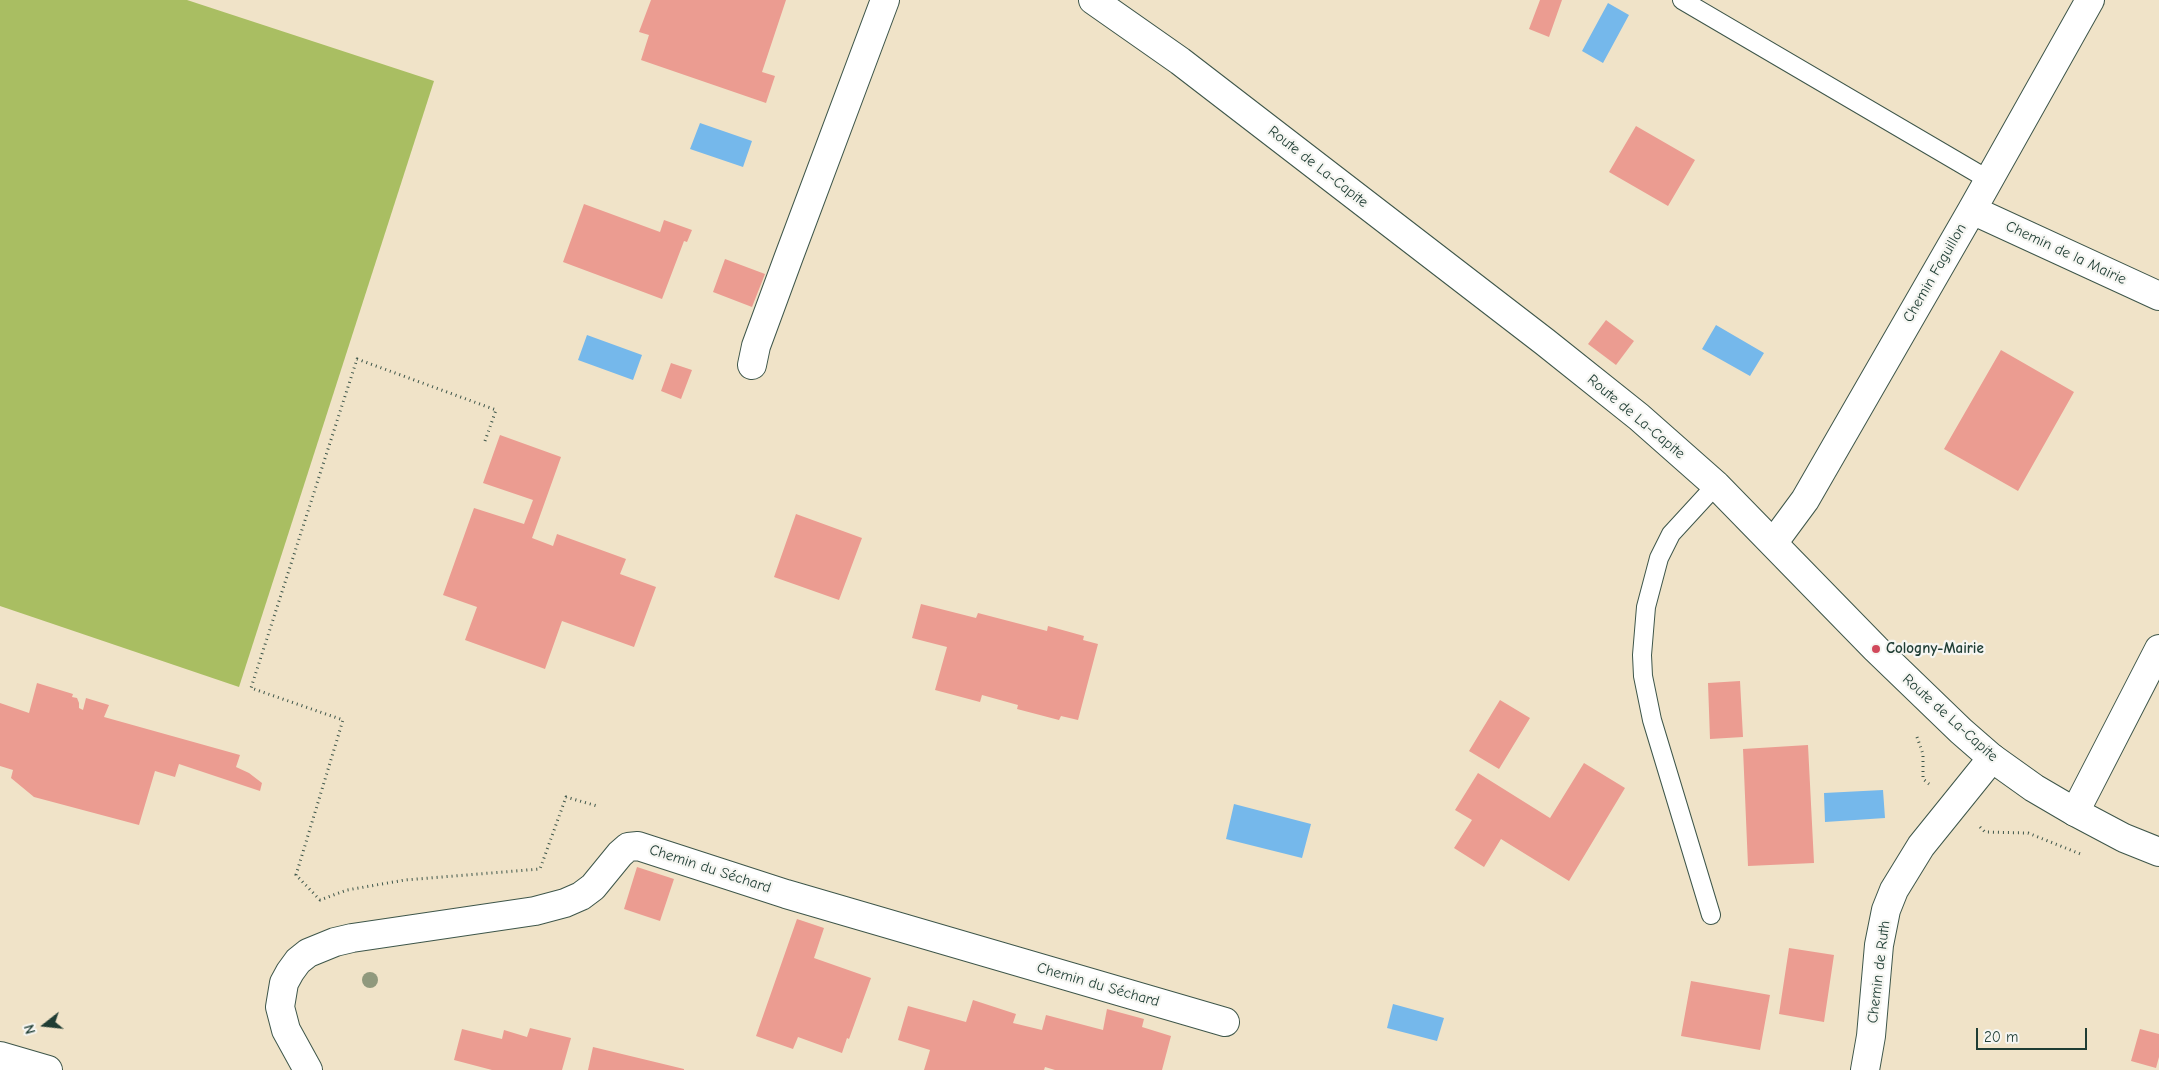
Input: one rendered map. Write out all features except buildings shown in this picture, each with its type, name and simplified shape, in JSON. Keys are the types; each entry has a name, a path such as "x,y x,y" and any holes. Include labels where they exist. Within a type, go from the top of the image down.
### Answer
{"street":[{"path":"752,365 756,346 885,0"},
{"name":"Route de La-Capite","path":"1093,0 1180,61 1545,342 1639,417 1716,485 1774,542 1876,649 1961,731 1992,758 2034,788 2075,812 2124,838 2159,852"},
{"name":"Chemin Faguillon","path":"1774,542 1805,500 2090,0"},
{"name":"Chemin de la Mairie","path":"1972,210 2159,296"},
{"path":"2075,812 2159,649"},
{"name":"Chemin de Ruth","path":"1865,1070 1871,1036 1879,944 1886,910 1894,890 1921,846 1992,758"},
{"name":"Chemin du Séchard","path":"308,1070 286,1030 280,1007 284,983 298,961 308,953 328,944 352,938 535,911 565,902 581,896 593,886 628,847 638,846 786,894 1225,1022"},
{"path":"0,1056 48,1070"}],"lane":[{"path":"1682,0 1989,180"},
{"path":"1711,914 1652,720 1643,676 1642,655 1646,606 1659,558 1671,534 1716,485"}],"path":[{"path":"485,441 496,410 357,359 251,688 343,720 296,875 320,900 347,890 405,880 540,870 566,797 597,806"}],"green space":[{"path":"0,0 187,0 434,81 239,687 0,606"}],"water":[{"path":"1608,3 1629,15 1603,63 1582,51"},
{"path":"700,123 752,141 743,167 690,149"},
{"path":"1716,325 1764,353 1750,376 1702,349"},
{"path":"587,335 642,355 633,380 578,360"},
{"path":"1883,790 1885,818 1825,822 1824,793"},
{"path":"1234,804 1311,824 1302,858 1226,839"},
{"path":"1393,1004 1444,1018 1437,1041 1387,1028"}],"place":[{"name":"Cologny-Mairie","path":"1876,649"}]}
